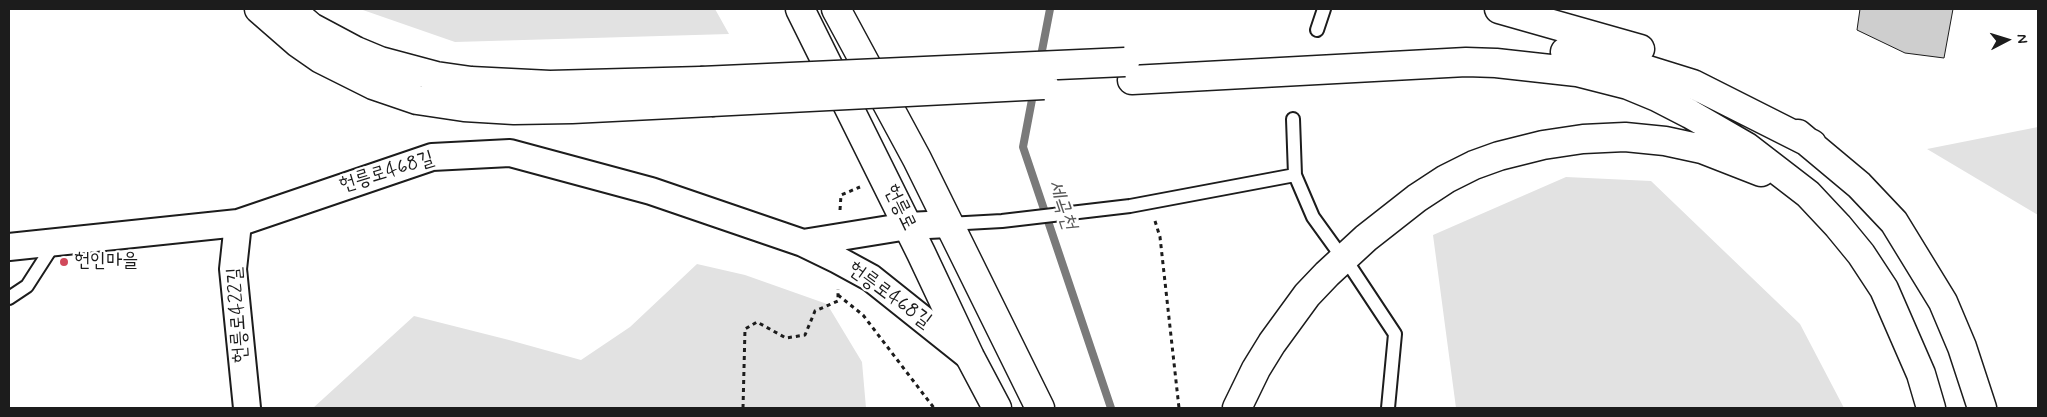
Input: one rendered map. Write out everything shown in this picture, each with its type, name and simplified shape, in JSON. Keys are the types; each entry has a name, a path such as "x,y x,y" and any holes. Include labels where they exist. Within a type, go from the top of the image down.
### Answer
{"main road":[{"path":"259,9 298,43 321,59 373,85 417,100 464,107 514,110 572,109 706,92 1129,71 1466,62 1522,65 1577,72 1628,86 1657,97 1690,114 1746,147 1808,194 1861,254 1884,289 1921,374 1931,408"},
{"path":"290,9 311,27 356,51 380,61 436,76 471,82 706,92"},
{"name":"헌릉로","path":"800,9 908,226 970,357 997,408"},
{"name":"헌릉로","path":"836,9 917,159 1040,408"},
{"path":"1500,9 1695,67 1752,100 1812,144 1859,186 1894,222 1916,256 1943,302 1962,347 1982,408"},
{"path":"1129,71 1463,45 1538,48 1619,61 1693,84 1812,144"},
{"path":"1237,408 1256,369 1272,343 1314,288 1366,238 1417,198 1446,179 1474,165 1523,150 1562,142 1601,138 1645,138 1665,140 1716,154 1808,194"}],"street":[{"name":"헌릉로468길","path":"9,247 54,244 238,222 432,156 510,153 650,191 803,243 871,278 970,357"},
{"name":"헌릉로422길","path":"238,222 234,269 247,408"},
{"name":"헌릉로468길","path":"803,243 908,226 948,224"}],"lane":[{"path":"1317,30 1324,9"},
{"path":"1293,119 1295,175 1313,217 1339,253"},
{"path":"1152,202 1295,175"},
{"name":"헌릉로","path":"948,224 1002,221 1152,202"},
{"path":"9,298 27,286 54,244"},
{"path":"1348,263 1395,334 1388,408"}],"path":[{"path":"1152,202 1160,237 1179,408"},
{"path":"838,295 863,315 934,408"}],"shaded area":[{"path":"360,9 715,9 729,34 455,42"},
{"path":"2038,127 2038,215 1927,149"},
{"path":"1566,177 1651,181 1800,324 1844,408 1456,408 1433,235"},
{"path":"697,264 745,275 827,304 862,362 866,408 313,408 414,316 581,360 630,327"}],"building":[{"path":"1860,9 1953,9 1944,58 1905,53 1857,30"}],"waterway":[{"name":"세곡천","path":"1040,61 1050,9"},
{"name":"세곡천","path":"1034,89 1023,147 1111,408"}],"place":[{"name":"헌인마을","path":"64,262"}]}
